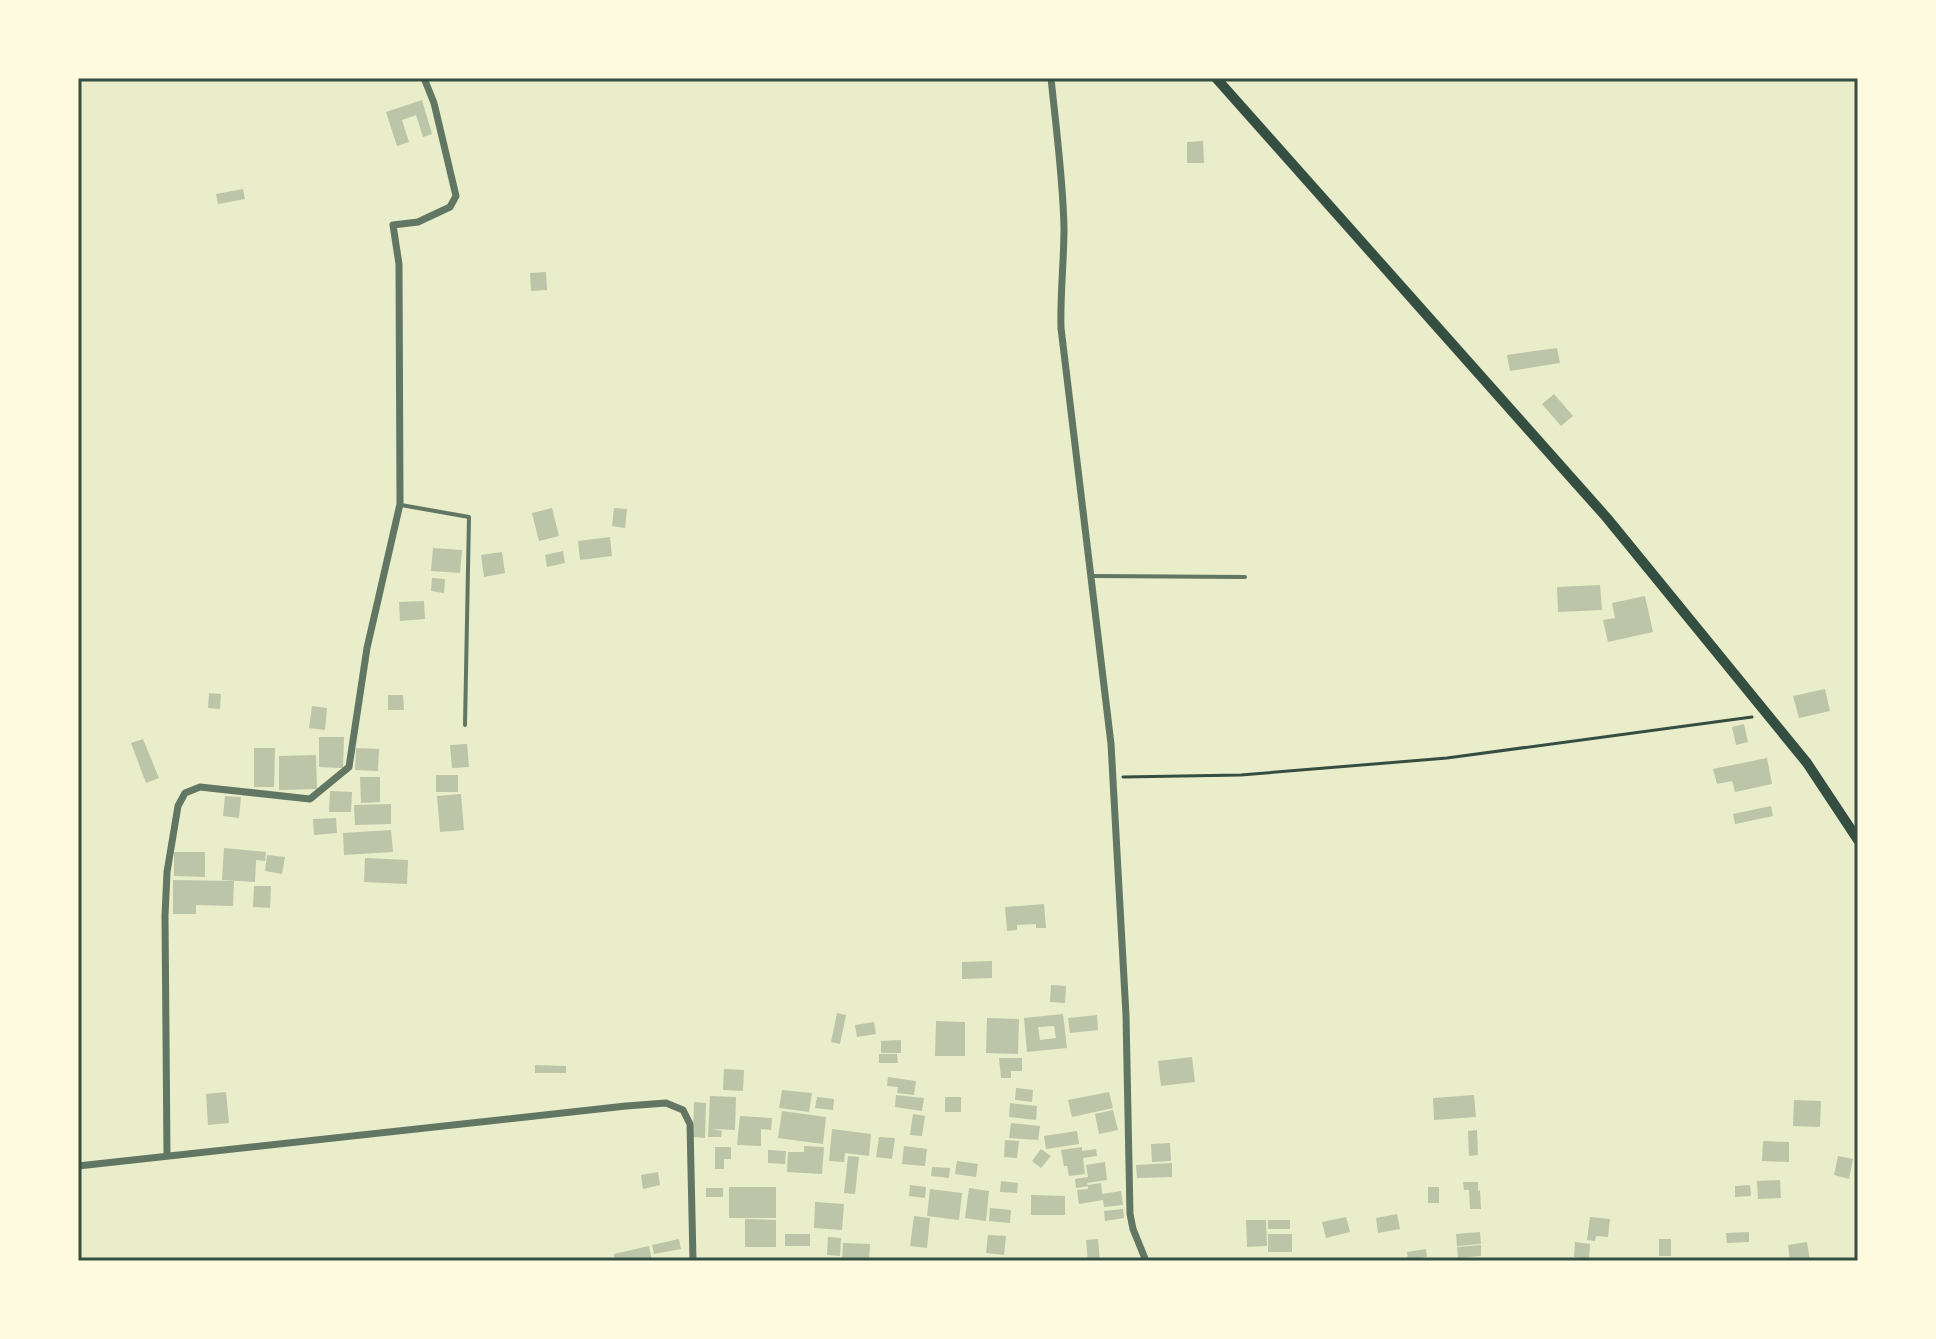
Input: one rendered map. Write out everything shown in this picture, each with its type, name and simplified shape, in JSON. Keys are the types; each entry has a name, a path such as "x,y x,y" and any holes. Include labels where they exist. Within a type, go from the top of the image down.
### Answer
{"main road":[{"path":"1216,78 1607,518 1807,763 1858,840"}],"street":[{"path":"167,1156 165,916 167,872 178,806 185,793 200,787 310,799 349,767 367,648 400,504 399,264 393,225 418,222 450,207 456,196 434,103 424,78"},
{"path":"1051,78 1063,197 1061,328 1111,744 1126,1015 1130,1214 1138,1245 1146,1261"},
{"path":"78,1166 666,1103 683,1110 690,1124 693,1261"}],"lane":[{"path":"400,504 469,517 465,725"},
{"path":"1092,576 1245,577"}],"path":[{"path":"1113,778 1241,775 1447,758 1768,715"}],"building":[{"path":"422,100 432,134 423,137 416,115 402,120 409,142 397,146 386,112"},
{"path":"1203,141 1204,163 1187,163 1187,142"},
{"path":"243,189 245,199 218,204 216,194"},
{"path":"546,272 547,290 531,291 530,273"},
{"path":"1557,348 1560,363 1510,371 1507,355"},
{"path":"1554,394 1573,416 1561,426 1542,404"},
{"path":"552,508 559,536 539,541 532,513"},
{"path":"614,508 627,509 625,528 612,526"},
{"path":"610,537 612,556 580,560 578,541"},
{"path":"433,548 462,550 460,573 431,571"},
{"path":"563,551 565,563 547,567 545,555"},
{"path":"502,552 505,573 484,577 481,555"},
{"path":"432,578 445,579 444,593 431,591"},
{"path":"1600,585 1602,610 1558,612 1557,587"},
{"path":"1645,596 1653,632 1608,642 1603,620 1615,618 1612,603"},
{"path":"424,601 425,619 400,621 399,602"},
{"path":"1825,689 1830,711 1799,718 1793,696"},
{"path":"209,693 221,694 220,709 208,708"},
{"path":"388,695 403,695 404,710 388,710"},
{"path":"312,706 327,708 325,730 309,728"},
{"path":"1744,724 1748,742 1736,745 1732,727"},
{"path":"319,737 344,737 343,768 319,767"},
{"path":"143,739 159,778 146,783 131,743"},
{"path":"467,744 469,767 452,768 450,745"},
{"path":"254,748 275,748 274,787 254,787"},
{"path":"356,748 379,749 378,771 355,770"},
{"path":"316,755 317,789 279,790 279,756"},
{"path":"1767,758 1772,784 1735,792 1732,781 1717,784 1713,769"},
{"path":"436,775 458,775 458,792 436,792"},
{"path":"360,777 380,777 380,802 361,803"},
{"path":"330,791 352,792 351,812 329,812"},
{"path":"461,794 464,830 440,832 437,796"},
{"path":"225,796 241,797 239,818 223,816"},
{"path":"391,804 391,824 355,825 354,805"},
{"path":"1771,806 1773,816 1735,824 1733,814"},
{"path":"336,818 337,833 314,835 313,819"},
{"path":"391,830 393,852 344,855 343,833"},
{"path":"224,848 266,852 265,861 256,860 255,882 222,880"},
{"path":"174,852 205,852 205,877 174,876"},
{"path":"267,855 285,857 282,874 265,871"},
{"path":"365,858 408,860 407,884 364,882"},
{"path":"173,880 234,881 233,906 196,905 196,914 173,914"},
{"path":"254,886 271,886 270,908 253,907"},
{"path":"1044,904 1046,928 1036,928 1036,924 1017,925 1017,930 1007,931 1005,907"},
{"path":"992,961 992,978 962,979 962,962"},
{"path":"1051,985 1066,986 1065,1003 1050,1002"},
{"path":"837,1013 846,1015 840,1044 831,1042"},
{"path":"1063,1014 1067,1048 1027,1052 1024,1018","holes":["1054,1026 1056,1038 1040,1040 1038,1027"]},
{"path":"1097,1015 1098,1030 1070,1033 1068,1018"},
{"path":"987,1018 1019,1019 1018,1054 986,1053"},
{"path":"936,1021 965,1022 965,1056 935,1056"},
{"path":"874,1022 876,1034 857,1037 855,1025"},
{"path":"901,1040 901,1053 881,1053 881,1041"},
{"path":"879,1054 897,1054 898,1063 879,1063"},
{"path":"1192,1057 1195,1082 1161,1086 1158,1061"},
{"path":"999,1058 1022,1058 1022,1071 1011,1071 1011,1078 1001,1078"},
{"path":"535,1065 566,1066 566,1073 535,1073"},
{"path":"724,1069 744,1070 743,1091 723,1090"},
{"path":"888,1077 916,1081 914,1095 897,1093 898,1087 887,1086"},
{"path":"1016,1088 1033,1090 1032,1102 1015,1100"},
{"path":"782,1090 812,1093 809,1112 779,1108"},
{"path":"226,1092 229,1123 208,1125 206,1094"},
{"path":"1109,1092 1113,1108 1072,1117 1068,1100"},
{"path":"896,1095 924,1098 922,1111 895,1107"},
{"path":"1474,1095 1476,1117 1434,1120 1433,1098"},
{"path":"710,1096 736,1097 735,1130 712,1129 722,1131 721,1137 708,1137"},
{"path":"817,1097 834,1099 833,1110 815,1108"},
{"path":"945,1097 961,1097 961,1112 945,1112"},
{"path":"1794,1100 1821,1101 1820,1127 1793,1126"},
{"path":"694,1102 706,1103 705,1138 693,1137"},
{"path":"1010,1103 1037,1106 1036,1120 1009,1117"},
{"path":"1113,1110 1118,1130 1099,1134 1095,1114"},
{"path":"782,1111 826,1117 823,1144 778,1138"},
{"path":"913,1114 925,1116 922,1136 910,1135"},
{"path":"740,1116 772,1118 771,1130 761,1129 761,1146 737,1145"},
{"path":"1011,1123 1040,1126 1038,1140 1009,1138"},
{"path":"832,1129 871,1134 869,1156 845,1153 844,1162 829,1161"},
{"path":"1477,1130 1478,1155 1469,1156 1468,1131"},
{"path":"1077,1131 1079,1144 1046,1149 1044,1136"},
{"path":"879,1137 895,1138 892,1159 876,1157"},
{"path":"1005,1140 1019,1141 1017,1158 1004,1157"},
{"path":"1763,1141 1789,1142 1789,1162 1762,1161"},
{"path":"1170,1143 1171,1161 1152,1162 1151,1144"},
{"path":"804,1146 824,1147 822,1174 787,1172 788,1152 804,1152"},
{"path":"904,1146 927,1149 925,1166 902,1164"},
{"path":"715,1147 731,1147 731,1159 724,1159 724,1169 715,1169"},
{"path":"1082,1147 1082,1151 1096,1149 1097,1156 1083,1158 1085,1174 1069,1176 1061,1150"},
{"path":"1041,1149 1051,1156 1041,1168 1032,1161"},
{"path":"768,1150 786,1151 785,1164 768,1163"},
{"path":"848,1156 859,1157 855,1194 844,1193"},
{"path":"1838,1156 1853,1159 1849,1179 1834,1175"},
{"path":"957,1161 978,1164 976,1177 955,1174"},
{"path":"1105,1162 1107,1180 1076,1188 1075,1179 1088,1177 1086,1165"},
{"path":"1172,1163 1172,1177 1137,1178 1136,1165"},
{"path":"932,1167 950,1168 949,1178 931,1176"},
{"path":"658,1172 660,1185 643,1189 641,1175"},
{"path":"1780,1180 1781,1198 1758,1199 1757,1181"},
{"path":"1001,1181 1018,1183 1017,1193 1000,1192"},
{"path":"1463,1182 1478,1182 1481,1209 1470,1209 1469,1190 1464,1190"},
{"path":"1101,1183 1102,1194 1121,1191 1123,1205 1104,1207 1103,1200 1079,1204 1077,1190"},
{"path":"910,1185 926,1187 925,1198 909,1196"},
{"path":"1750,1185 1751,1196 1735,1197 1735,1186"},
{"path":"729,1187 776,1187 776,1218 729,1218"},
{"path":"1428,1187 1439,1187 1439,1203 1428,1203"},
{"path":"706,1188 723,1188 723,1197 706,1197"},
{"path":"969,1188 989,1191 986,1221 965,1218"},
{"path":"930,1189 962,1193 959,1220 927,1216"},
{"path":"1031,1195 1065,1196 1065,1215 1031,1215"},
{"path":"815,1202 844,1204 842,1230 814,1228"},
{"path":"990,1208 1011,1210 1010,1223 989,1221"},
{"path":"1123,1209 1124,1218 1105,1221 1104,1211"},
{"path":"1397,1214 1400,1229 1378,1233 1376,1218"},
{"path":"914,1216 930,1218 927,1248 910,1246"},
{"path":"1346,1217 1350,1232 1326,1238 1322,1222"},
{"path":"1590,1217 1610,1219 1608,1237 1596,1236 1595,1241 1587,1240"},
{"path":"745,1219 776,1220 776,1247 745,1247"},
{"path":"1246,1220 1266,1220 1267,1246 1247,1247"},
{"path":"1268,1220 1290,1220 1290,1229 1268,1229"},
{"path":"1480,1232 1481,1244 1457,1246 1456,1234"},
{"path":"1749,1232 1749,1242 1727,1243 1726,1233"},
{"path":"785,1234 810,1234 810,1246 785,1246"},
{"path":"1268,1234 1292,1234 1292,1252 1268,1252"},
{"path":"988,1235 1006,1236 1004,1255 986,1253"},
{"path":"828,1237 841,1238 840,1256 827,1255"},
{"path":"679,1239 681,1249 654,1254 652,1245"},
{"path":"1098,1239 1100,1261 1088,1261 1086,1240"},
{"path":"1659,1239 1671,1239 1671,1256 1659,1256"},
{"path":"1575,1242 1590,1244 1589,1259 1574,1257"},
{"path":"1807,1242 1810,1261 1790,1261 1788,1245"},
{"path":"843,1243 870,1244 869,1261 842,1261"},
{"path":"1481,1245 1481,1256 1458,1258 1457,1247"},
{"path":"649,1246 652,1261 615,1261 614,1254"},
{"path":"1426,1249 1427,1257 1408,1260 1407,1252"}]}
